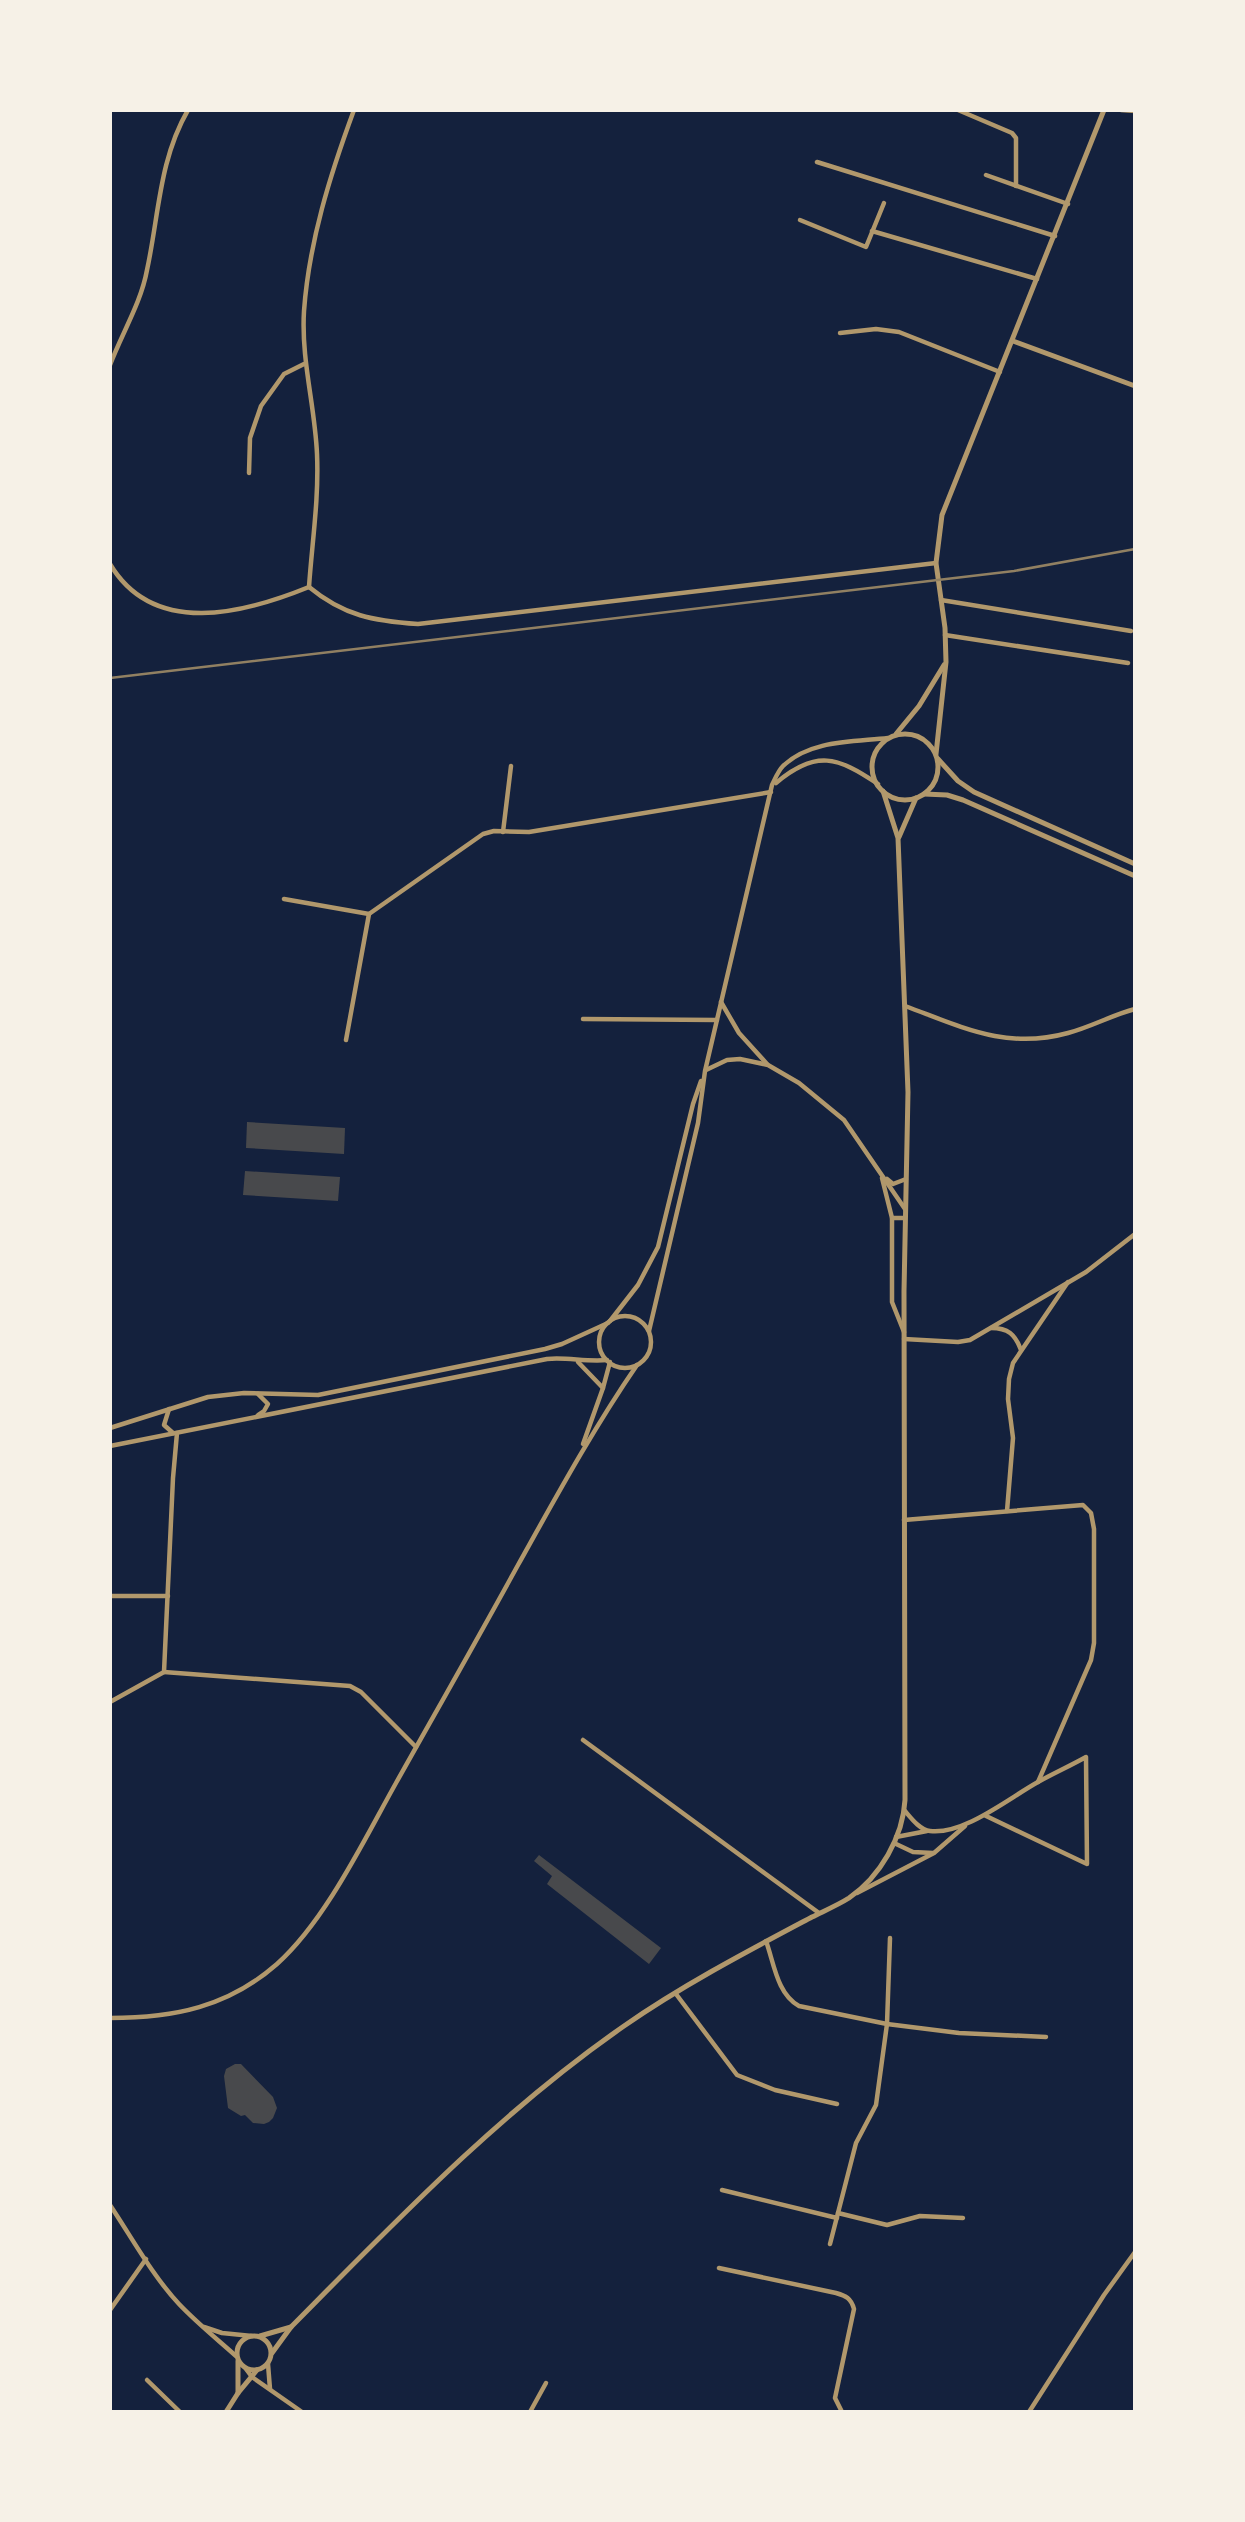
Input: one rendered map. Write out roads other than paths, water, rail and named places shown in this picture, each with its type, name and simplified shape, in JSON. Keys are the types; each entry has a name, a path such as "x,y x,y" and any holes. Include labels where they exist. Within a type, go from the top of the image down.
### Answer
{"street":[{"path":"110,365 145,281 166,165 172,144 188,110"},
{"path":"309,587 317,506 317,453 312,402 304,364 304,314 312,246 354,110"},
{"path":"958,110 1012,133 1016,138 1016,186"},
{"path":"772,785 788,772 822,760 852,766 883,791 902,799 916,798 924,794 936,779 946,662 936,563 942,515 1104,110"},
{"path":"1121,110 1135,111"},
{"path":"817,162 1055,236"},
{"path":"986,175 1068,204"},
{"path":"800,220 866,247 884,202"},
{"path":"872,231 1037,279"},
{"path":"840,333 876,329 899,332 1000,372"},
{"path":"1013,341 1135,386"},
{"path":"249,473 250,438 261,406 284,374 304,364"},
{"path":"309,587 328,603 349,613 371,619 418,624 936,563"},
{"path":"110,564 119,578 134,592 156,604 183,612 214,614 240,611 309,587"},
{"path":"941,600 1131,631"},
{"path":"945,635 1128,663"},
{"path":"895,735 919,706 946,662"},
{"path":"110,2018 149,2018 193,2010 234,1995 277,1964 317,1919 579,1454 637,1365 648,1353 651,1346 649,1331 698,1123 705,1071 772,785 781,768 803,752 819,747 895,735 915,735 924,739 958,781 974,792 1135,864"},
{"path":"877,785 872,764 875,754 888,738"},
{"path":"503,832 511,766"},
{"path":"850,1897 874,1874 895,1840 905,1811 904,1336 908,1092 898,838 883,791"},
{"path":"345,1041 369,914 483,834 494,831 529,832 771,792"},
{"path":"924,794 947,795 963,800 1135,876"},
{"path":"898,838 916,798"},
{"path":"284,900 369,914"},
{"path":"721,1002 739,1033 768,1065 799,1083 844,1120 905,1209"},
{"path":"905,1006 986,1036 1000,1038 1064,1035 1135,1009"},
{"path":"583,1019 717,1020"},
{"path":"579,1454 603,1388 608,1361 600,1348 601,1334 638,1285 658,1247 693,1104 705,1071 727,1060 740,1059 768,1065"},
{"path":"881,1174 893,1184 907,1178"},
{"path":"881,1174 892,1218 892,1302 904,1336"},
{"path":"892,1218 905,1218"},
{"path":"904,1336 958,1342 970,1340 1086,1272 1135,1234"},
{"path":"1007,1511 1013,1438 1008,1399 1013,1363 1069,1280"},
{"path":"110,1428 208,1397 257,1393 310,1395 545,1349 624,1316 639,1320 649,1331"},
{"path":"990,1328 1002,1328 1009,1332 1017,1338 1021,1350"},
{"path":"110,1446 547,1359 608,1361 623,1367 637,1365"},
{"path":"577,1362 584,1366 603,1388"},
{"path":"254,1417 264,1412 268,1404 257,1393"},
{"path":"170,1408 164,1425 175,1434"},
{"path":"164,1672 175,1434"},
{"path":"904,1520 1083,1505 1091,1513 1094,1530 1094,1643 1091,1660 1038,1782"},
{"path":"110,1596 167,1596"},
{"path":"110,1702 164,1672 350,1686 361,1692 416,1747"},
{"path":"583,1740 819,1913"},
{"path":"895,1840 968,1823 1086,1757 1087,1864 984,1815"},
{"path":"905,1811 928,1831"},
{"path":"270,2390 268,2364 291,2328 430,2187 494,2129 581,2058 625,2026 766,1941 934,1853 968,1823"},
{"path":"895,1840 913,1852 934,1853"},
{"path":"830,2244 856,2143 876,2105 887,2024 890,1938"},
{"path":"766,1941 783,1990 789,2001 799,2006 887,2024 959,2033 1046,2038"},
{"path":"676,1994 737,2075 775,2090 837,2104"},
{"path":"722,2190 887,2225 920,2216 963,2218"},
{"path":"111,2208 178,2303 237,2359 252,2377 302,2412"},
{"path":"1029,2412 1135,2252"},
{"path":"110,2310 146,2259"},
{"path":"719,2268 848,2296 854,2309 835,2398 842,2412"},
{"path":"200,2325 222,2333 255,2336 268,2342 272,2354"},
{"path":"238,2393 238,2345 255,2336 291,2328"},
{"path":"226,2412 257,2370 268,2364"},
{"path":"246,2369 257,2370"},
{"path":"146,2380 180,2412"},
{"path":"530,2412 546,2383"}],"railway":[{"path":"110,678 1014,571 1135,549"}]}
